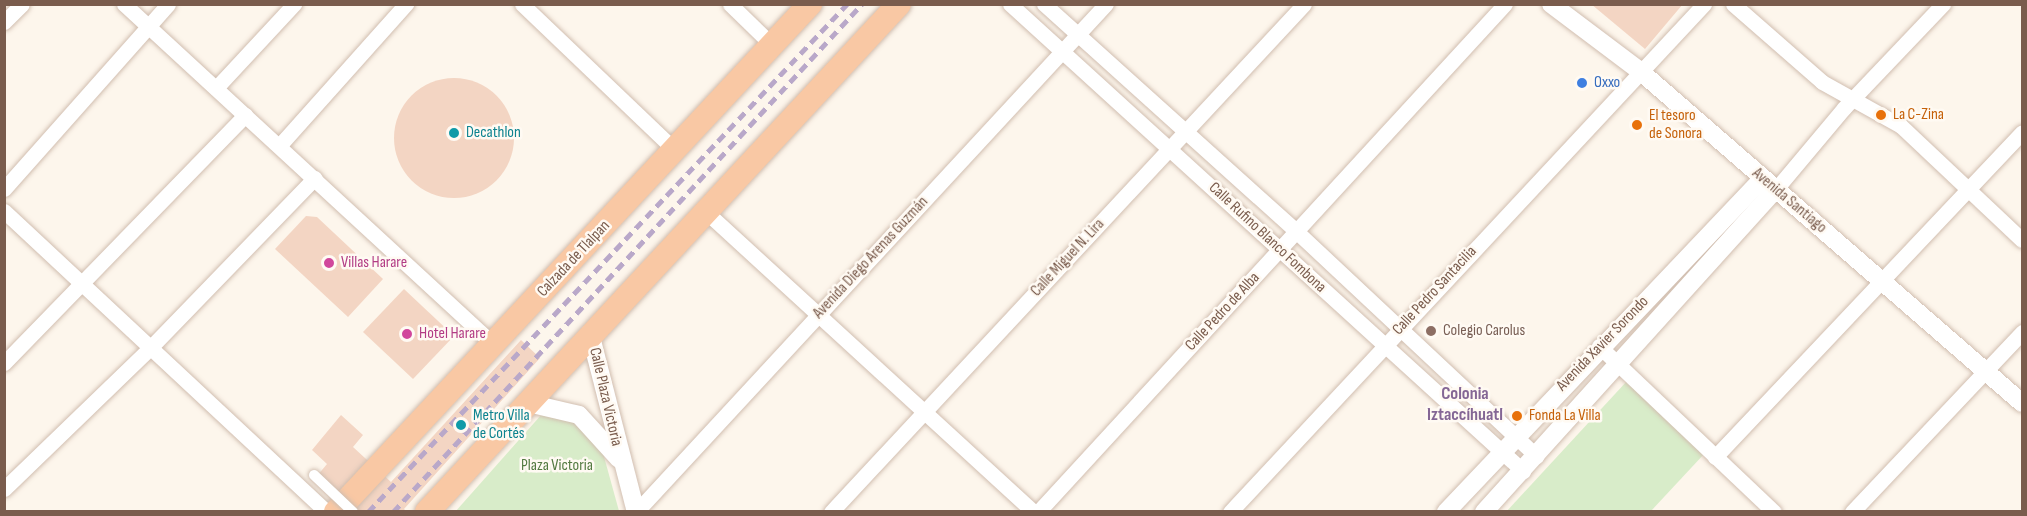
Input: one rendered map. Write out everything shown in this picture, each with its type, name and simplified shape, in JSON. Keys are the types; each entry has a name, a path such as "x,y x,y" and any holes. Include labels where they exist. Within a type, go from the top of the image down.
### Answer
{"highway":[{"name":"Calzada de Tlalpan","path":"336,512 810,4"},
{"path":"427,512 704,210 898,4"}],"street":[{"path":"4,21 22,4"},
{"path":"124,4 494,345"},
{"path":"4,189 168,4"},
{"path":"216,88 294,4"},
{"path":"279,146 406,4"},
{"path":"522,4 675,150"},
{"path":"730,4 772,45"},
{"name":"Calle Rufino Blanco Fombona","path":"1010,4 1523,471"},
{"name":"Calle Rufino Blanco Fombona","path":"1044,4 1185,134 1297,232 1398,330 1536,456"},
{"name":"Avenida Diego Arenas Guzmán","path":"636,512 1106,4"},
{"name":"Calle Miguel N. Lira","path":"831,512 1304,4"},
{"name":"Calle Pedro de Alba","path":"1036,512 1297,232 1505,4"},
{"name":"Avenida Santiago","path":"1551,4 1640,71 2022,403"},
{"name":"Calle Pedro Santacilia","path":"1230,512 1704,4"},
{"path":"1733,4 1822,82 1900,126 1969,188 2022,240"},
{"path":"1769,184 1942,4"},
{"path":"4,363 84,284 245,115"},
{"path":"1715,458 2022,132"},
{"path":"4,489 149,349 315,178"},
{"name":"Avenida Xavier Sorondo","path":"1446,512 1599,346 1769,184"},
{"name":"Avenida Xavier Sorondo","path":"1484,512 1618,363 1769,184"},
{"path":"704,210 1036,512"},
{"path":"4,211 84,284 149,349 327,512"},
{"path":"1852,512 1984,369 2022,332"},
{"name":"Calle Plaza Victoria","path":"590,333 620,461 636,512"},
{"path":"1599,346 1774,512"},
{"name":"Calle Plaza Victoria","path":"528,403 579,415 620,461"},
{"path":"314,475 353,512"}],"green space":[{"path":"1627,381 1705,453 1651,511 1506,512"},
{"name":"Plaza Victoria","path":"542,414 569,416 603,453 619,511 455,512"}],"building":[{"path":"1591,4 1683,4 1645,49"},
{"name":"Decathlon","path":"454,78 477,83 496,96 509,115 514,138 509,161 496,180 477,193 454,198 431,193 412,180 399,161 394,138 399,115 412,96 431,83"},
{"name":"Villas Harare","path":"306,216 317,217 383,279 348,317 275,249"},
{"name":"Hotel Harare","path":"404,289 454,336 413,379 363,332"},
{"name":"Metro Villa de Cortés","path":"521,340 540,358 404,509 407,512 353,512 317,476 327,464 312,450 341,415 363,435 353,447 391,482"}],"railway":[{"path":"368,512 847,4"},
{"path":"393,512 862,4"}],"place":[{"name":"Oxxo","path":"1582,83"},
{"name":"La C-Zina","path":"1881,115"},
{"name":"El tesoro de Sonora","path":"1637,125"},
{"name":"Decathlon","path":"454,133"},
{"name":"Villas Harare","path":"329,263"},
{"name":"Colegio Carolus","path":"1431,331"},
{"name":"Hotel Harare","path":"407,334"},
{"name":"Fonda La Villa","path":"1517,416"},
{"name":"Metro Villa de Cortés","path":"461,425"}],"district":[{"name":"Colonia Iztaccíhuatl","path":"1465,405"}]}
